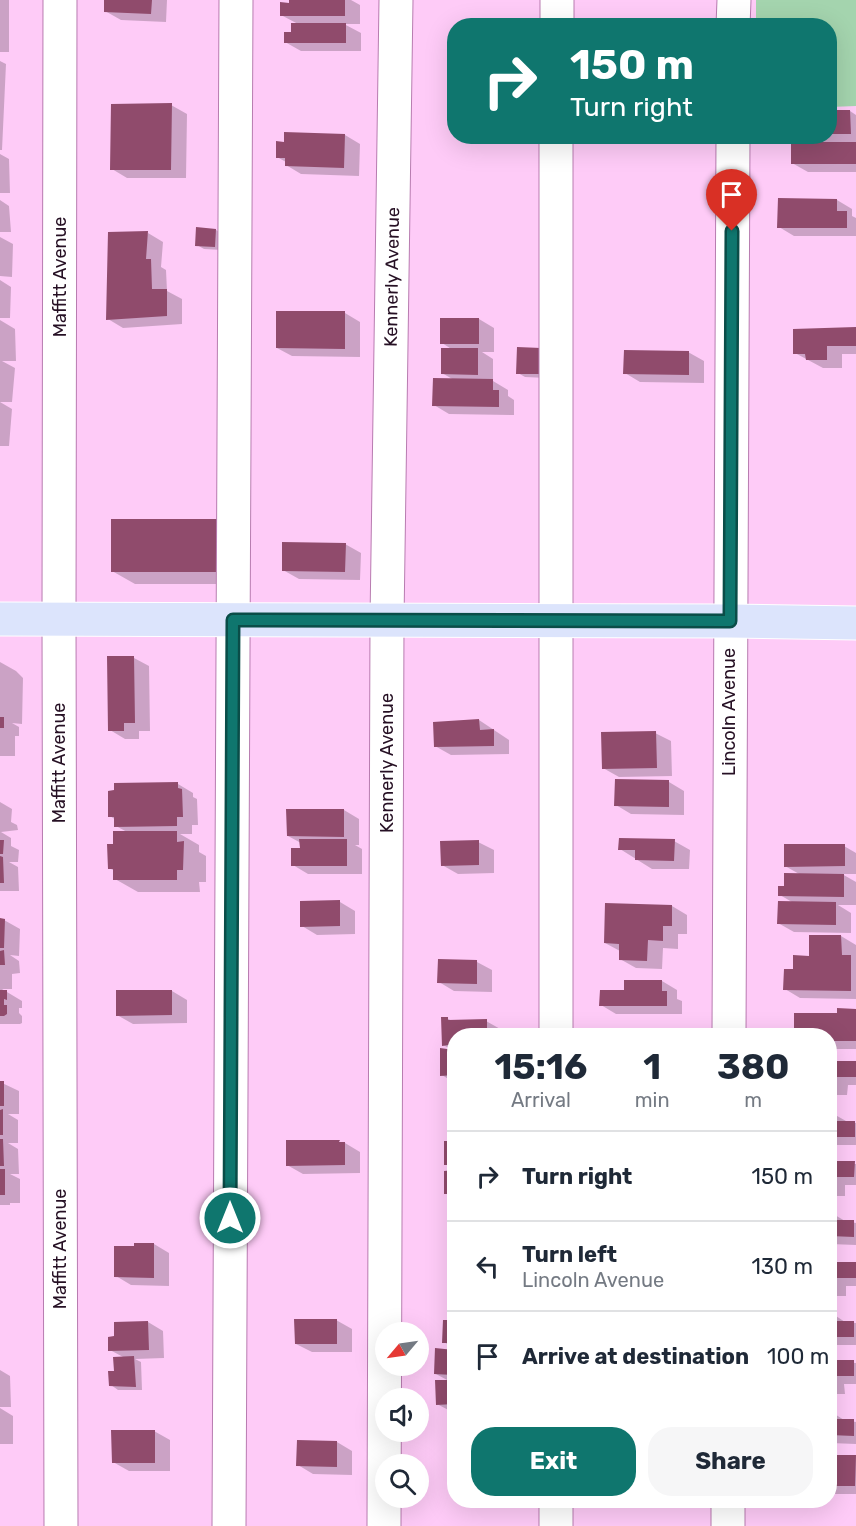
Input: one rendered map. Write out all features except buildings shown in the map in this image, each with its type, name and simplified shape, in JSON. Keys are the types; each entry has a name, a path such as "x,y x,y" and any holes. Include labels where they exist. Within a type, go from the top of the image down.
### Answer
{"main road":[{"path":"0,620 856,623"}],"street":[{"name":"Maffitt Avenue","path":"60,0 61,1526"},
{"path":"229,1526 236,0"},
{"name":"Kennerly Avenue","path":"384,1526 387,621 396,0"},
{"path":"557,0 557,18"},
{"path":"733,18 734,0"},
{"path":"556,144 556,1028"},
{"name":"Lincoln Avenue","path":"729,1028 733,144"},
{"path":"556,1508 556,1526"},
{"path":"728,1508 728,1526"}],"green space":[{"path":"756,0 856,0 856,106 837,107 837,18 756,18"}],"route":[{"path":"230,1218 233,620 730,621 732,231"}]}
